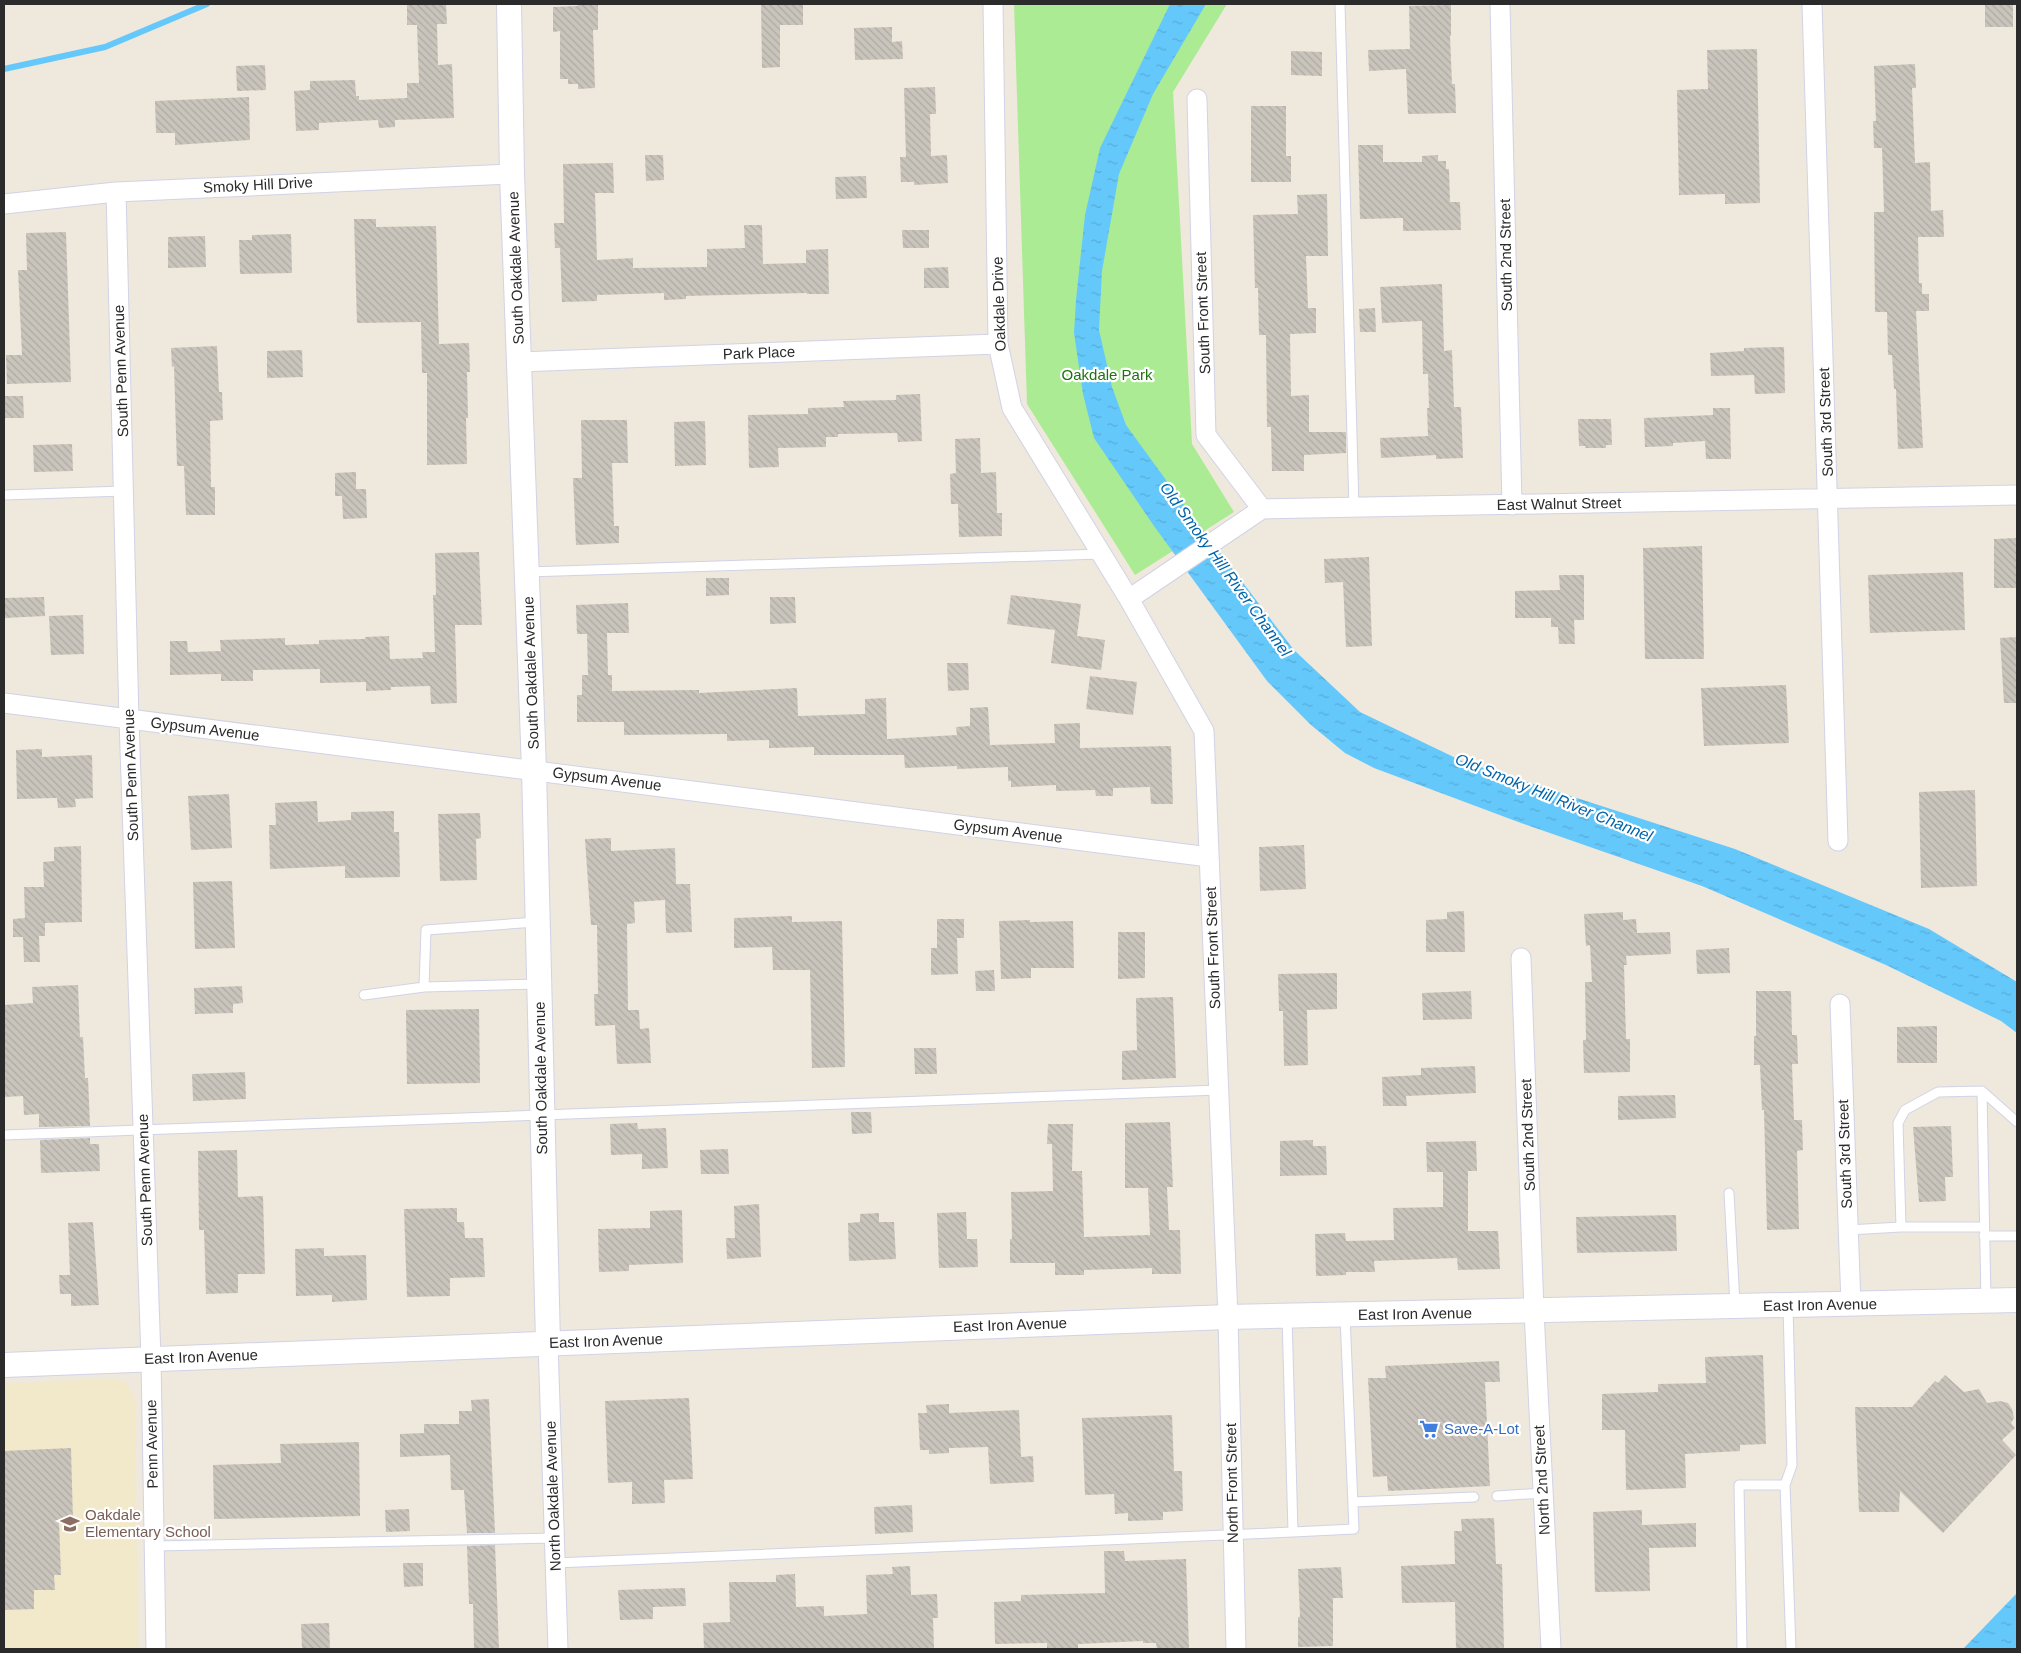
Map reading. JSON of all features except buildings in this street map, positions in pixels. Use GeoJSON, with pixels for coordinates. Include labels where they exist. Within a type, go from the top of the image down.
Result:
{"type":"FeatureCollection","features":[{"type":"Feature","properties":{"kind":"street","name":"South Oakdale Avenue"},"geometry":{"type":"LineString","coordinates":[[509,4],[512,174],[534,770],[548,1343]]}},
{"type":"Feature","properties":{"kind":"street","name":"Oakdale Drive"},"geometry":{"type":"LineString","coordinates":[[993,4],[998,344],[1012,408],[1129,599]]}},
{"type":"Feature","properties":{"kind":"street","name":"South 2nd Street"},"geometry":{"type":"LineString","coordinates":[[1500,4],[1512,506]]}},
{"type":"Feature","properties":{"kind":"street","name":"South 3rd Street"},"geometry":{"type":"LineString","coordinates":[[1812,4],[1838,841]]}},
{"type":"Feature","properties":{"kind":"street","name":"South Front Street"},"geometry":{"type":"LineString","coordinates":[[1197,99],[1206,435],[1262,509]]}},
{"type":"Feature","properties":{"kind":"street","name":"Smoky Hill Drive"},"geometry":{"type":"LineString","coordinates":[[4,204],[116,192],[512,174]]}},
{"type":"Feature","properties":{"kind":"street","name":"South Penn Avenue"},"geometry":{"type":"LineString","coordinates":[[116,192],[129,720],[151,1359]]}},
{"type":"Feature","properties":{"kind":"street","name":"Park Place"},"geometry":{"type":"LineString","coordinates":[[519,362],[998,344]]}},
{"type":"Feature","properties":{"kind":"street","name":"East Walnut Street"},"geometry":{"type":"LineString","coordinates":[[1262,509],[1512,506],[2017,495]]}},
{"type":"Feature","properties":{"kind":"street"},"geometry":{"type":"LineString","coordinates":[[1129,599],[1262,509]]}},
{"type":"Feature","properties":{"kind":"street","name":"South Front Street"},"geometry":{"type":"LineString","coordinates":[[1129,599],[1204,731],[1228,1317]]}},
{"type":"Feature","properties":{"kind":"street","name":"Gypsum Avenue"},"geometry":{"type":"LineString","coordinates":[[4,703],[1209,857]]}},
{"type":"Feature","properties":{"kind":"street","name":"South 2nd Street"},"geometry":{"type":"LineString","coordinates":[[1521,958],[1534,1312]]}},
{"type":"Feature","properties":{"kind":"street","name":"South 3rd Street"},"geometry":{"type":"LineString","coordinates":[[1840,1004],[1851,1304]]}},
{"type":"Feature","properties":{"kind":"street","name":"East Iron Avenue"},"geometry":{"type":"LineString","coordinates":[[4,1365],[1228,1317],[1534,1312],[2017,1300]]}},
{"type":"Feature","properties":{"kind":"street","name":"North 2nd Street"},"geometry":{"type":"LineString","coordinates":[[1534,1312],[1551,1649]]}},
{"type":"Feature","properties":{"kind":"street","name":"North Front Street"},"geometry":{"type":"LineString","coordinates":[[1228,1317],[1236,1649]]}},
{"type":"Feature","properties":{"kind":"street","name":"North Oakdale Avenue"},"geometry":{"type":"LineString","coordinates":[[548,1343],[558,1649]]}},
{"type":"Feature","properties":{"kind":"street","name":"Penn Avenue"},"geometry":{"type":"LineString","coordinates":[[151,1359],[156,1649]]}},
{"type":"Feature","properties":{"kind":"lane"},"geometry":{"type":"LineString","coordinates":[[1340,4],[1354,508]]}},
{"type":"Feature","properties":{"kind":"lane"},"geometry":{"type":"LineString","coordinates":[[4,495],[124,491]]}},
{"type":"Feature","properties":{"kind":"lane"},"geometry":{"type":"LineString","coordinates":[[527,572],[1102,554]]}},
{"type":"Feature","properties":{"kind":"lane"},"geometry":{"type":"LineString","coordinates":[[424,987],[426,930],[538,922]]}},
{"type":"Feature","properties":{"kind":"lane"},"geometry":{"type":"LineString","coordinates":[[364,995],[424,987],[539,984]]}},
{"type":"Feature","properties":{"kind":"lane"},"geometry":{"type":"LineString","coordinates":[[4,1135],[1219,1090]]}},
{"type":"Feature","properties":{"kind":"lane"},"geometry":{"type":"LineString","coordinates":[[1902,1227],[1898,1123],[1905,1110],[1938,1092],[1982,1091],[2017,1122]]}},
{"type":"Feature","properties":{"kind":"lane"},"geometry":{"type":"LineString","coordinates":[[1982,1091],[1986,1301]]}},
{"type":"Feature","properties":{"kind":"lane"},"geometry":{"type":"LineString","coordinates":[[1729,1193],[1735,1307]]}},
{"type":"Feature","properties":{"kind":"lane"},"geometry":{"type":"LineString","coordinates":[[1848,1230],[1902,1227],[2017,1236]]}},
{"type":"Feature","properties":{"kind":"lane"},"geometry":{"type":"LineString","coordinates":[[1788,1306],[1792,1465],[1785,1485],[1792,1649]]}},
{"type":"Feature","properties":{"kind":"lane"},"geometry":{"type":"LineString","coordinates":[[555,1563],[1233,1535],[1354,1528],[1345,1315]]}},
{"type":"Feature","properties":{"kind":"lane"},"geometry":{"type":"LineString","coordinates":[[1287,1316],[1293,1532]]}},
{"type":"Feature","properties":{"kind":"lane"},"geometry":{"type":"LineString","coordinates":[[1742,1649],[1738,1485],[1785,1485]]}},
{"type":"Feature","properties":{"kind":"lane"},"geometry":{"type":"LineString","coordinates":[[1497,1496],[1543,1493]]}},
{"type":"Feature","properties":{"kind":"lane"},"geometry":{"type":"LineString","coordinates":[[1353,1502],[1474,1497]]}},
{"type":"Feature","properties":{"kind":"lane"},"geometry":{"type":"LineString","coordinates":[[154,1546],[554,1538]]}},
{"type":"Feature","properties":{"kind":"shaded area","name":"Oakdale Elementary School"},"geometry":{"type":"Polygon","coordinates":[[[111,1379],[127,1383],[135,1399],[138,1649],[4,1649],[4,1384],[111,1379]]]}},
{"type":"Feature","properties":{"kind":"green space","name":"Oakdale Park"},"geometry":{"type":"Polygon","coordinates":[[[1014,4],[1227,4],[1173,92],[1192,444],[1234,512],[1135,575],[1027,404],[1014,4]]]}},
{"type":"Feature","properties":{"kind":"water"},"geometry":{"type":"Polygon","coordinates":[[[1170,4],[1206,4],[1153,94],[1119,174],[1102,271],[1099,330],[1112,387],[1126,425],[1294,650],[1360,712],[1462,761],[1735,849],[1929,929],[2017,982],[2017,1033],[2001,1021],[1886,965],[1702,886],[1521,823],[1374,768],[1345,753],[1311,725],[1267,681],[1154,526],[1094,438],[1083,394],[1074,333],[1085,215],[1100,148],[1170,4]]]}},
{"type":"Feature","properties":{"kind":"water"},"geometry":{"type":"Polygon","coordinates":[[[2017,1593],[2017,1649],[1963,1649],[2017,1593]]]}},
{"type":"Feature","properties":{"kind":"waterway","name":"Old Smoky Hill River Channel"},"geometry":{"type":"LineString","coordinates":[[4,69],[105,47],[207,4]]}},
{"type":"Feature","properties":{"kind":"place","name":"Save-A-Lot"},"geometry":{"type":"Point","coordinates":[1429,1429]}},
{"type":"Feature","properties":{"kind":"place","name":"Oakdale Elementary School"},"geometry":{"type":"Point","coordinates":[70,1524]}}]}
